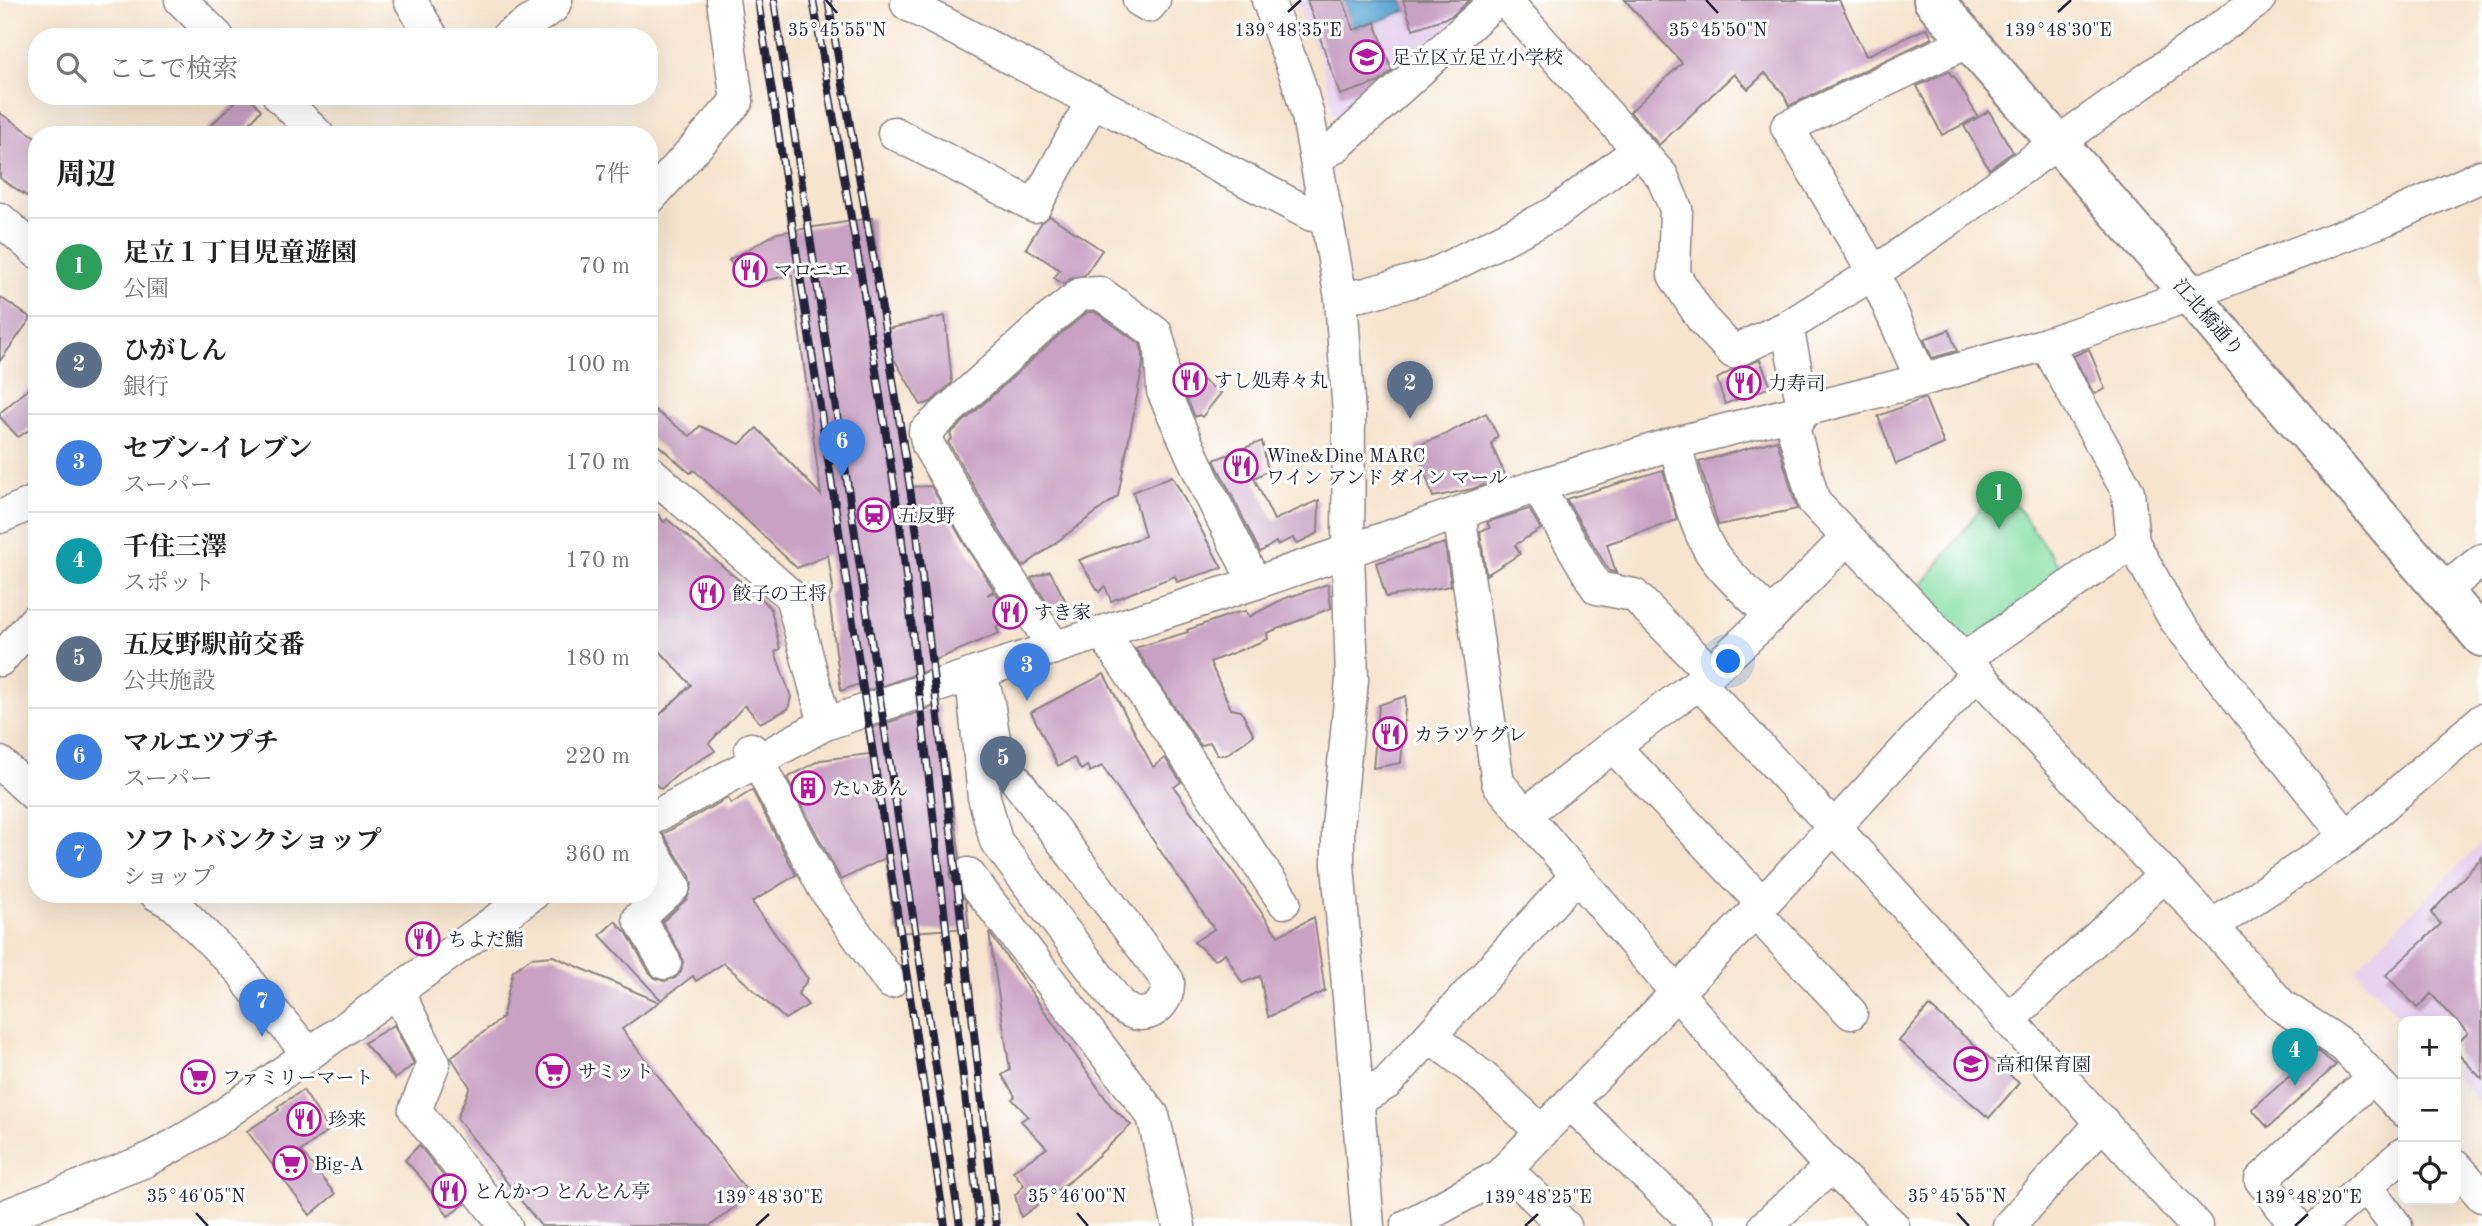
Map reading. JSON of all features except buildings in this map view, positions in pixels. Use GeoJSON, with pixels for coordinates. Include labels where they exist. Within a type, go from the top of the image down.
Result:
{"type":"FeatureCollection","features":[{"type":"Feature","properties":{"kind":"main road","name":"江北橋通り"},"geometry":{"type":"LineString","coordinates":[[1942,3],[1969,41],[2482,637]]}},
{"type":"Feature","properties":{"kind":"street"},"geometry":{"type":"LineString","coordinates":[[181,0],[209,28]]}},
{"type":"Feature","properties":{"kind":"street"},"geometry":{"type":"LineString","coordinates":[[410,0],[427,28]]}},
{"type":"Feature","properties":{"kind":"street"},"geometry":{"type":"LineString","coordinates":[[521,28],[553,7],[556,0]]}},
{"type":"Feature","properties":{"kind":"street"},"geometry":{"type":"LineString","coordinates":[[658,189],[737,101],[723,0]]}},
{"type":"Feature","properties":{"kind":"street"},"geometry":{"type":"LineString","coordinates":[[1139,0],[1149,6],[1154,0]]}},
{"type":"Feature","properties":{"kind":"street"},"geometry":{"type":"LineString","coordinates":[[1268,0],[1298,81],[1317,157],[1341,298],[1349,414],[1348,550],[1352,680],[1338,827],[1338,865],[1368,1226]]}},
{"type":"Feature","properties":{"kind":"street"},"geometry":{"type":"LineString","coordinates":[[1317,157],[1335,147],[1497,0]]}},
{"type":"Feature","properties":{"kind":"street"},"geometry":{"type":"LineString","coordinates":[[1505,0],[1662,176],[1676,209],[1674,275],[1703,320],[1733,352],[1787,327],[1874,273],[2259,0]]}},
{"type":"Feature","properties":{"kind":"street"},"geometry":{"type":"LineString","coordinates":[[907,4],[1312,215],[1326,212]]}},
{"type":"Feature","properties":{"kind":"street"},"geometry":{"type":"LineString","coordinates":[[1922,380],[1874,273],[1787,127],[1969,41]]}},
{"type":"Feature","properties":{"kind":"street"},"geometry":{"type":"LineString","coordinates":[[894,134],[1035,206],[1093,100]]}},
{"type":"Feature","properties":{"kind":"street"},"geometry":{"type":"LineString","coordinates":[[288,105],[309,126]]}},
{"type":"Feature","properties":{"kind":"street"},"geometry":{"type":"LineString","coordinates":[[1341,298],[1366,295],[1431,276],[1555,213],[1638,149]]}},
{"type":"Feature","properties":{"kind":"street"},"geometry":{"type":"LineString","coordinates":[[658,814],[755,755],[825,724],[1255,583],[1537,486],[1675,443],[1922,380],[2046,344],[2190,295],[2386,219],[2482,176]]}},
{"type":"Feature","properties":{"kind":"street"},"geometry":{"type":"LineString","coordinates":[[0,219],[28,244]]}},
{"type":"Feature","properties":{"kind":"street"},"geometry":{"type":"LineString","coordinates":[[1055,648],[982,540],[928,445],[925,432],[1046,322],[1081,294],[1100,293],[1156,333],[1161,351],[1163,391],[1206,486],[1255,583]]}},
{"type":"Feature","properties":{"kind":"street"},"geometry":{"type":"LineString","coordinates":[[1787,327],[1804,411],[1793,428],[1814,502],[1971,666],[2212,926],[2282,1006],[2344,1046],[2398,1104]]}},
{"type":"Feature","properties":{"kind":"street"},"geometry":{"type":"LineString","coordinates":[[2046,344],[2128,492],[2133,542],[2174,618],[2347,837]]}},
{"type":"Feature","properties":{"kind":"street"},"geometry":{"type":"LineString","coordinates":[[1675,443],[1699,524],[1710,550],[1771,616]]}},
{"type":"Feature","properties":{"kind":"street"},"geometry":{"type":"LineString","coordinates":[[658,479],[791,596],[825,724]]}},
{"type":"Feature","properties":{"kind":"street"},"geometry":{"type":"LineString","coordinates":[[1537,486],[1597,587],[1634,595],[1834,827],[2196,1226]]}},
{"type":"Feature","properties":{"kind":"street"},"geometry":{"type":"LineString","coordinates":[[0,517],[28,505]]}},
{"type":"Feature","properties":{"kind":"street"},"geometry":{"type":"LineString","coordinates":[[1460,513],[1498,783],[1758,1088],[1831,1167],[1893,1226]]}},
{"type":"Feature","properties":{"kind":"street"},"geometry":{"type":"LineString","coordinates":[[1524,815],[1704,678],[1771,616],[1847,538]]}},
{"type":"Feature","properties":{"kind":"street"},"geometry":{"type":"LineString","coordinates":[[1407,1226],[1440,1219],[1499,1176],[1834,827],[1971,666],[2133,542]]}},
{"type":"Feature","properties":{"kind":"street"},"geometry":{"type":"LineString","coordinates":[[2443,591],[2482,560]]}},
{"type":"Feature","properties":{"kind":"street"},"geometry":{"type":"LineString","coordinates":[[0,660],[28,628]]}},
{"type":"Feature","properties":{"kind":"street"},"geometry":{"type":"LineString","coordinates":[[1103,633],[1284,902]]}},
{"type":"Feature","properties":{"kind":"street"},"geometry":{"type":"LineString","coordinates":[[976,673],[984,682],[992,735],[1001,760],[1168,981],[1169,990],[1164,1002],[1152,1011],[1141,1014],[1130,1012],[1119,1004],[996,841],[984,797],[973,687],[976,673]]}},
{"type":"Feature","properties":{"kind":"street"},"geometry":{"type":"LineString","coordinates":[[2212,926],[2347,837],[2482,720]]}},
{"type":"Feature","properties":{"kind":"street"},"geometry":{"type":"LineString","coordinates":[[1613,746],[1851,1013]]}},
{"type":"Feature","properties":{"kind":"street"},"geometry":{"type":"LineString","coordinates":[[755,755],[824,888],[890,982]]}},
{"type":"Feature","properties":{"kind":"street"},"geometry":{"type":"LineString","coordinates":[[0,763],[28,789]]}},
{"type":"Feature","properties":{"kind":"street"},"geometry":{"type":"LineString","coordinates":[[658,860],[674,886],[658,901]]}},
{"type":"Feature","properties":{"kind":"street"},"geometry":{"type":"LineString","coordinates":[[968,874],[1153,1116],[1179,1226]]}},
{"type":"Feature","properties":{"kind":"street"},"geometry":{"type":"LineString","coordinates":[[1358,1100],[1387,1083],[1576,876]]}},
{"type":"Feature","properties":{"kind":"street"},"geometry":{"type":"LineString","coordinates":[[2009,1019],[2165,876]]}},
{"type":"Feature","properties":{"kind":"street"},"geometry":{"type":"LineString","coordinates":[[172,903],[243,973],[309,1054]]}},
{"type":"Feature","properties":{"kind":"street"},"geometry":{"type":"LineString","coordinates":[[0,1218],[145,1161],[176,1145],[520,903]]}},
{"type":"Feature","properties":{"kind":"street"},"geometry":{"type":"LineString","coordinates":[[655,903],[639,918],[666,963]]}},
{"type":"Feature","properties":{"kind":"street"},"geometry":{"type":"LineString","coordinates":[[397,990],[433,1063],[415,1110],[506,1226]]}},
{"type":"Feature","properties":{"kind":"street"},"geometry":{"type":"LineString","coordinates":[[1430,1036],[1483,1078],[1542,1132]]}},
{"type":"Feature","properties":{"kind":"street"},"geometry":{"type":"LineString","coordinates":[[2297,1226],[2261,1180],[2373,1077]]}},
{"type":"Feature","properties":{"kind":"street"},"geometry":{"type":"LineString","coordinates":[[1570,1103],[1699,1226]]}},
{"type":"Feature","properties":{"kind":"street"},"geometry":{"type":"LineString","coordinates":[[2009,1226],[2103,1122]]}},
{"type":"Feature","properties":{"kind":"street"},"geometry":{"type":"LineString","coordinates":[[2319,1226],[2398,1159]]}},
{"type":"Feature","properties":{"kind":"street"},"geometry":{"type":"LineString","coordinates":[[1765,1226],[1831,1167]]}},
{"type":"Feature","properties":{"kind":"street"},"geometry":{"type":"LineString","coordinates":[[1506,1169],[1565,1226]]}},
{"type":"Feature","properties":{"kind":"street"},"geometry":{"type":"LineString","coordinates":[[2461,1172],[2482,1196]]}},
{"type":"Feature","properties":{"kind":"street"},"geometry":{"type":"LineString","coordinates":[[2367,1187],[2396,1226]]}},
{"type":"Feature","properties":{"kind":"shaded area","name":"足立区立足立小学校"},"geometry":{"type":"Polygon","coordinates":[[[1296,0],[1478,0],[1346,119],[1334,114],[1322,63],[1296,0]]]}},
{"type":"Feature","properties":{"kind":"shaded area"},"geometry":{"type":"Polygon","coordinates":[[[2482,842],[2482,1105],[2461,1082],[2461,1016],[2398,1016],[2355,970],[2482,842]]]}},
{"type":"Feature","properties":{"kind":"green space"},"geometry":{"type":"Polygon","coordinates":[[[2000,483],[2066,576],[1963,645],[1916,593],[2000,483]]]}},
{"type":"Feature","properties":{"kind":"water"},"geometry":{"type":"Polygon","coordinates":[[[1343,0],[1403,0],[1406,11],[1354,30],[1343,0]]]}},
{"type":"Feature","properties":{"kind":"railway"},"geometry":{"type":"LineString","coordinates":[[758,0],[945,1226]]}},
{"type":"Feature","properties":{"kind":"railway"},"geometry":{"type":"LineString","coordinates":[[774,0],[960,1226]]}},
{"type":"Feature","properties":{"kind":"railway"},"geometry":{"type":"LineString","coordinates":[[813,0],[861,274],[900,524],[980,1226]]}},
{"type":"Feature","properties":{"kind":"railway"},"geometry":{"type":"LineString","coordinates":[[828,0],[878,284],[917,533],[996,1226]]}},
{"type":"Feature","properties":{"kind":"place","name":"足立区立足立小学校"},"geometry":{"type":"Point","coordinates":[1367,57]}},
{"type":"Feature","properties":{"kind":"place","name":"マロニエ"},"geometry":{"type":"Point","coordinates":[750,270]}},
{"type":"Feature","properties":{"kind":"place","name":"すし処寿々丸"},"geometry":{"type":"Point","coordinates":[1190,380]}},
{"type":"Feature","properties":{"kind":"place","name":"力寿司"},"geometry":{"type":"Point","coordinates":[1744,383]}},
{"type":"Feature","properties":{"kind":"place","name":"ひがしん"},"geometry":{"type":"Point","coordinates":[1410,419]}},
{"type":"Feature","properties":{"kind":"place","name":"Wine&Dine MARC ワイン アンド ダイン マール"},"geometry":{"type":"Point","coordinates":[1241,466]}},
{"type":"Feature","properties":{"kind":"place","name":"マルエツプチ"},"geometry":{"type":"Point","coordinates":[842,477]}},
{"type":"Feature","properties":{"kind":"place","name":"五反野"},"geometry":{"type":"Point","coordinates":[874,515]}},
{"type":"Feature","properties":{"kind":"place","name":"足立１丁目児童遊園"},"geometry":{"type":"Point","coordinates":[1999,529]}},
{"type":"Feature","properties":{"kind":"place","name":"餃子の王将"},"geometry":{"type":"Point","coordinates":[707,593]}},
{"type":"Feature","properties":{"kind":"place","name":"すき家"},"geometry":{"type":"Point","coordinates":[1010,612]}},
{"type":"Feature","properties":{"kind":"place","name":"セブン-イレブン"},"geometry":{"type":"Point","coordinates":[1027,701]}},
{"type":"Feature","properties":{"kind":"place","name":"カラツケグレ"},"geometry":{"type":"Point","coordinates":[1390,734]}},
{"type":"Feature","properties":{"kind":"place","name":"たいあん"},"geometry":{"type":"Point","coordinates":[808,788]}},
{"type":"Feature","properties":{"kind":"place","name":"五反野駅前交番"},"geometry":{"type":"Point","coordinates":[1003,794]}},
{"type":"Feature","properties":{"kind":"place","name":"ちよだ鮨"},"geometry":{"type":"Point","coordinates":[423,939]}},
{"type":"Feature","properties":{"kind":"place","name":"ソフトバンクショップ"},"geometry":{"type":"Point","coordinates":[262,1037]}},
{"type":"Feature","properties":{"kind":"place","name":"高和保育園"},"geometry":{"type":"Point","coordinates":[1971,1064]}},
{"type":"Feature","properties":{"kind":"place","name":"サミット"},"geometry":{"type":"Point","coordinates":[553,1071]}},
{"type":"Feature","properties":{"kind":"place","name":"ファミリーマート"},"geometry":{"type":"Point","coordinates":[198,1077]}},
{"type":"Feature","properties":{"kind":"place","name":"千住三澤"},"geometry":{"type":"Point","coordinates":[2295,1086]}},
{"type":"Feature","properties":{"kind":"place","name":"珍来"},"geometry":{"type":"Point","coordinates":[304,1119]}},
{"type":"Feature","properties":{"kind":"place","name":"Big-A"},"geometry":{"type":"Point","coordinates":[290,1163]}},
{"type":"Feature","properties":{"kind":"place","name":"とんかつ とんとん亭"},"geometry":{"type":"Point","coordinates":[449,1191]}}]}
